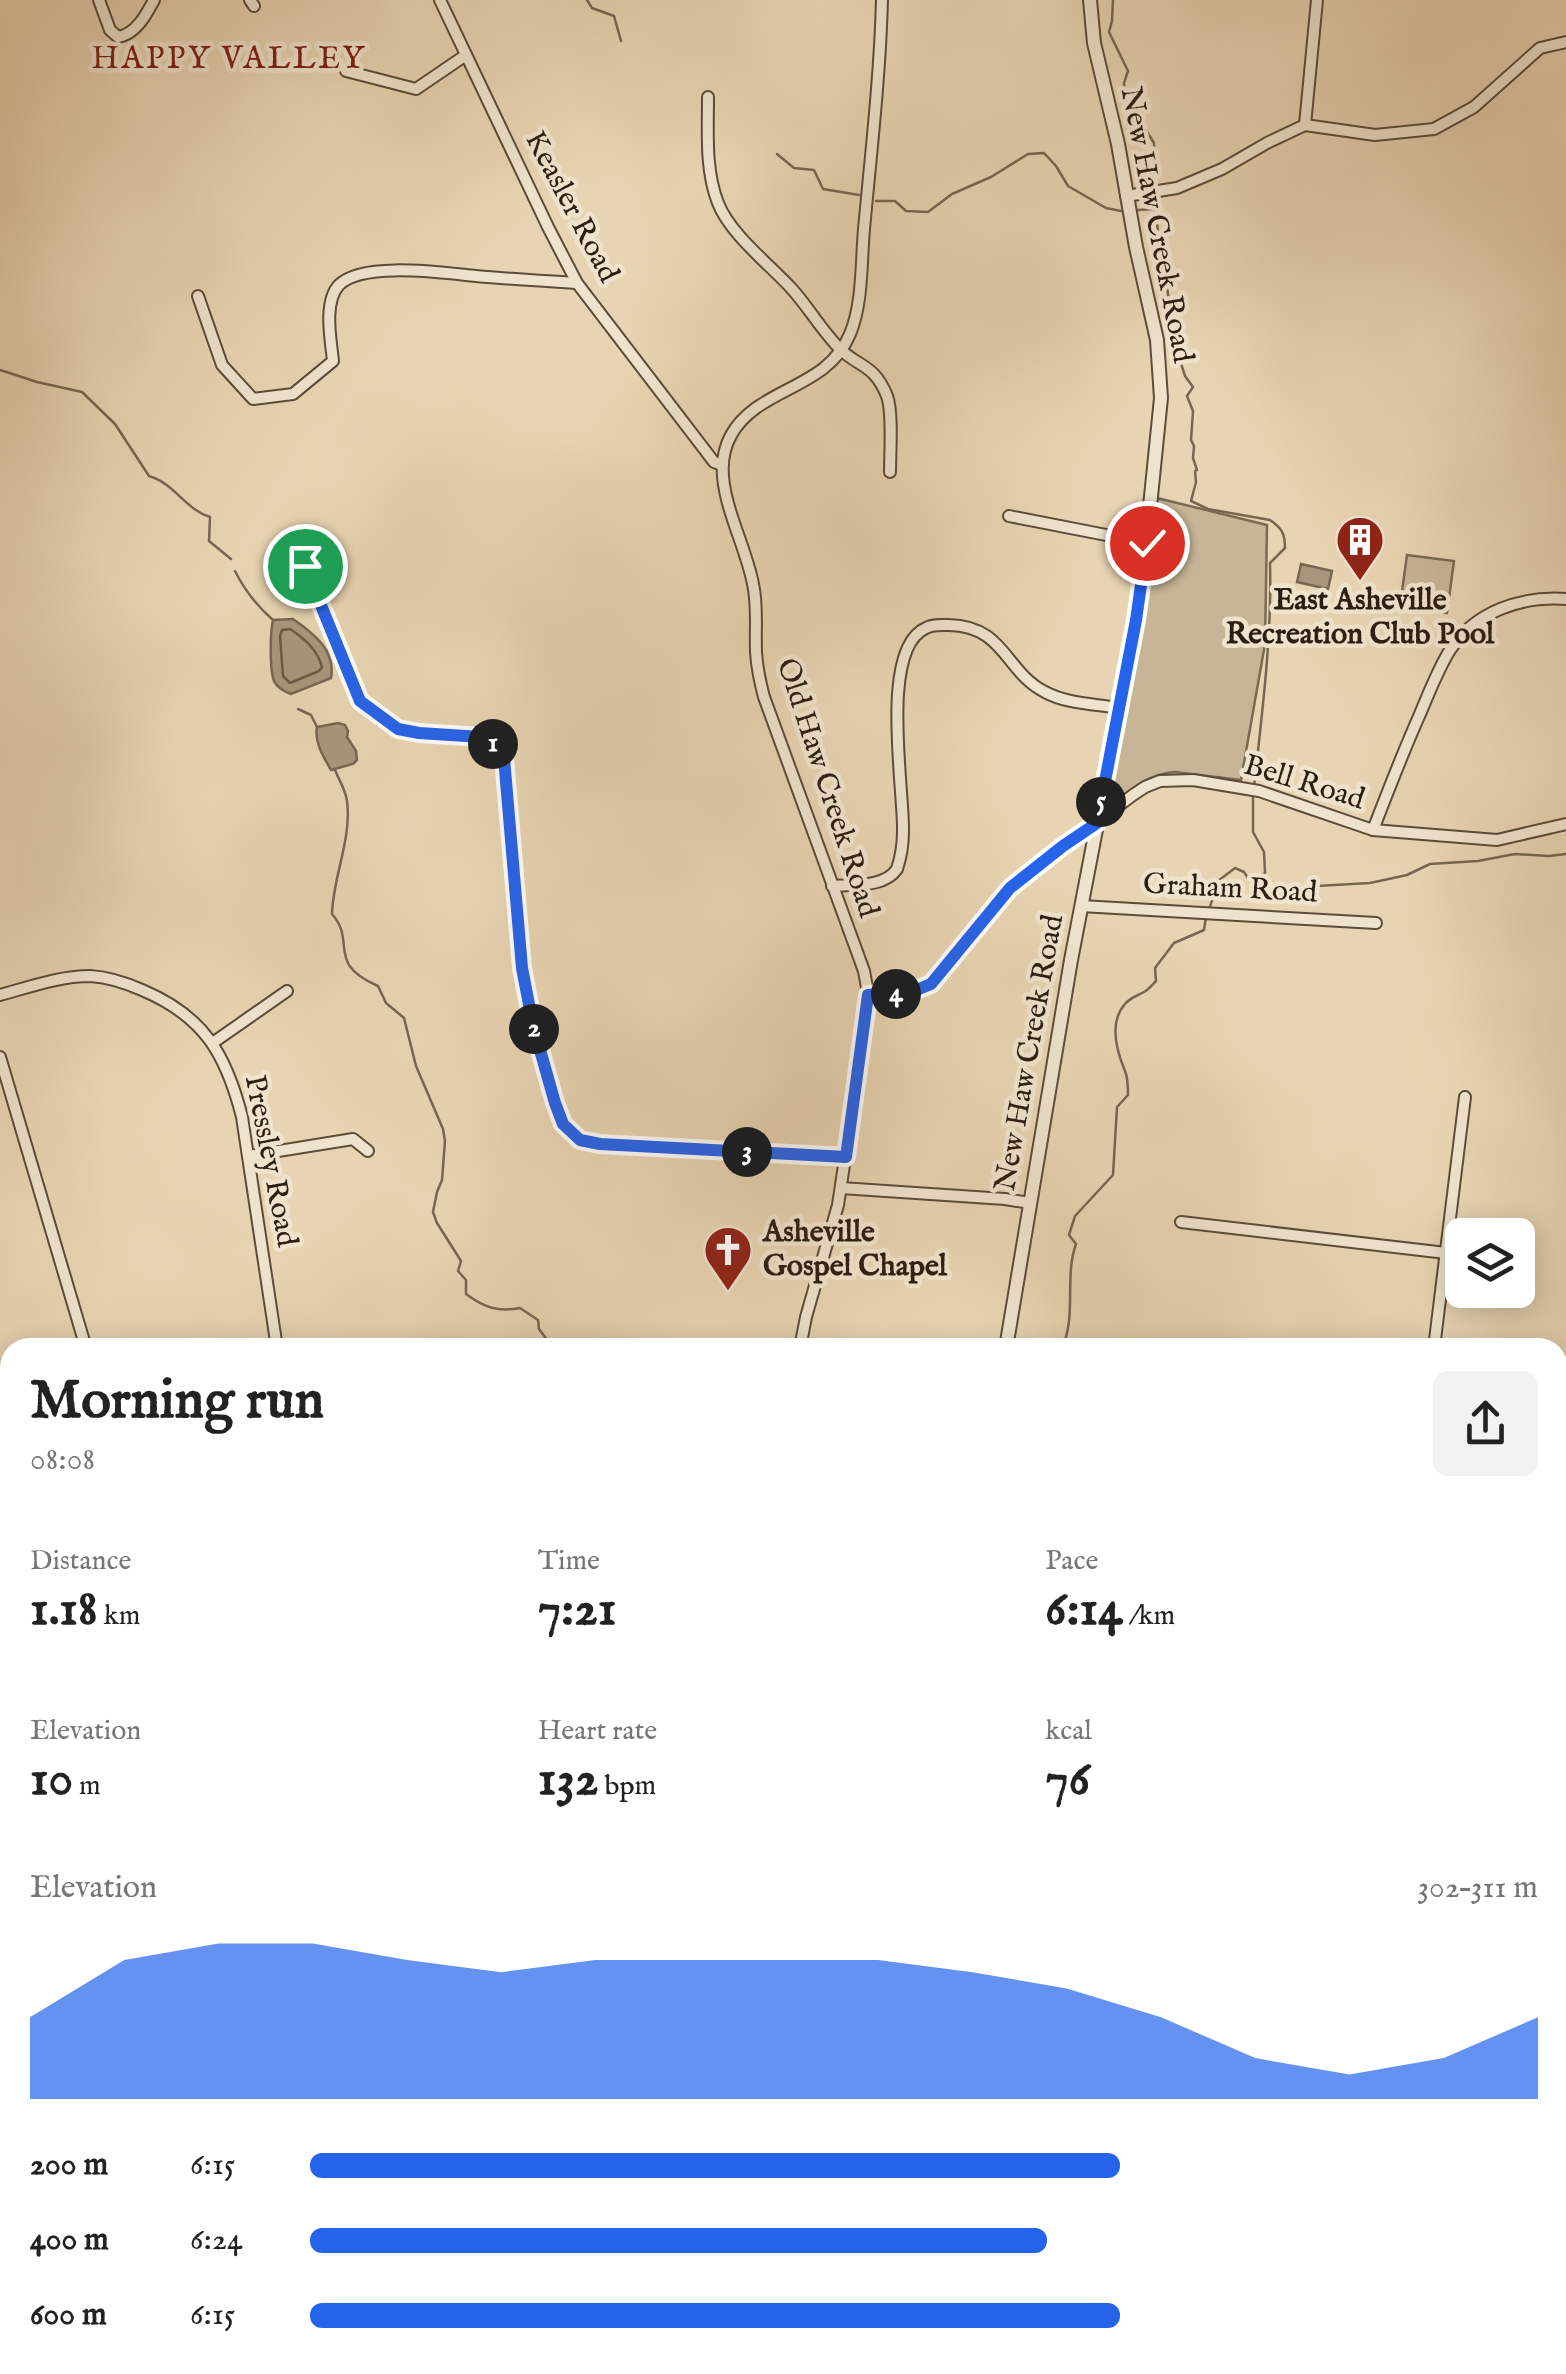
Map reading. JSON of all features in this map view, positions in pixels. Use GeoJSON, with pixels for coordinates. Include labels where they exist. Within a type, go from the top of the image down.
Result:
{"type":"FeatureCollection","features":[{"type":"Feature","properties":{"kind":"street"},"geometry":{"type":"LineString","coordinates":[[99,0],[110,30],[122,37],[136,28],[154,0]]}},
{"type":"Feature","properties":{"kind":"street","name":"Keasler Road"},"geometry":{"type":"LineString","coordinates":[[440,0],[577,283],[714,462],[722,465]]}},
{"type":"Feature","properties":{"kind":"street"},"geometry":{"type":"LineString","coordinates":[[722,465],[727,445],[745,418],[835,359],[854,323],[882,0]]}},
{"type":"Feature","properties":{"kind":"street","name":"New Haw Creek Road"},"geometry":{"type":"LineString","coordinates":[[1008,1338],[1081,906],[1141,595],[1159,425],[1161,379],[1157,340],[1094,42],[1090,0]]}},
{"type":"Feature","properties":{"kind":"street"},"geometry":{"type":"LineString","coordinates":[[1305,125],[1317,0]]}},
{"type":"Feature","properties":{"kind":"street"},"geometry":{"type":"LineString","coordinates":[[1126,196],[1177,188],[1305,125],[1375,135],[1434,129],[1474,107],[1540,48],[1566,42]]}},
{"type":"Feature","properties":{"kind":"street"},"geometry":{"type":"LineString","coordinates":[[346,72],[416,90],[466,55]]}},
{"type":"Feature","properties":{"kind":"street"},"geometry":{"type":"LineString","coordinates":[[708,97],[708,154],[719,206],[841,350],[871,369],[889,401],[890,472]]}},
{"type":"Feature","properties":{"kind":"street"},"geometry":{"type":"LineString","coordinates":[[198,296],[222,365],[253,399],[293,394],[333,361],[329,315],[335,292],[340,283],[362,273],[417,270],[577,283]]}},
{"type":"Feature","properties":{"kind":"street","name":"Old Haw Creek Road"},"geometry":{"type":"LineString","coordinates":[[722,465],[728,504],[754,585],[756,653],[764,697],[864,972],[868,995],[841,1188],[802,1338]]}},
{"type":"Feature","properties":{"kind":"street"},"geometry":{"type":"LineString","coordinates":[[1010,516],[1147,543]]}},
{"type":"Feature","properties":{"kind":"street"},"geometry":{"type":"LineString","coordinates":[[302,558],[360,701],[398,729],[481,737],[494,744],[504,758],[525,985],[555,1103],[570,1133],[580,1140],[600,1144],[846,1157]]}},
{"type":"Feature","properties":{"kind":"street"},"geometry":{"type":"LineString","coordinates":[[1373,830],[1450,650],[1468,629],[1493,611],[1521,601],[1566,598]]}},
{"type":"Feature","properties":{"kind":"street"},"geometry":{"type":"LineString","coordinates":[[832,886],[884,880],[898,869],[904,828],[897,749],[901,671],[906,650],[922,630],[937,625],[969,627],[990,638],[1030,683],[1045,692],[1119,708]]}},
{"type":"Feature","properties":{"kind":"street","name":"Bell Road"},"geometry":{"type":"LineString","coordinates":[[868,995],[914,991],[931,984],[1010,888],[1145,787],[1160,781],[1188,779],[1254,790],[1373,830],[1497,840],[1566,824]]}},
{"type":"Feature","properties":{"kind":"street","name":"Graham Road"},"geometry":{"type":"LineString","coordinates":[[1081,906],[1376,923]]}},
{"type":"Feature","properties":{"kind":"street","name":"Pressley Road"},"geometry":{"type":"LineString","coordinates":[[0,995],[78,976],[110,978],[181,1009],[214,1042],[234,1088],[276,1338]]}},
{"type":"Feature","properties":{"kind":"street"},"geometry":{"type":"LineString","coordinates":[[214,1042],[287,992]]}},
{"type":"Feature","properties":{"kind":"street"},"geometry":{"type":"LineString","coordinates":[[0,1058],[83,1338]]}},
{"type":"Feature","properties":{"kind":"street"},"geometry":{"type":"LineString","coordinates":[[1450,1218],[1465,1097]]}},
{"type":"Feature","properties":{"kind":"street"},"geometry":{"type":"LineString","coordinates":[[248,1156],[353,1138],[368,1151]]}},
{"type":"Feature","properties":{"kind":"street"},"geometry":{"type":"LineString","coordinates":[[841,1188],[1030,1203]]}},
{"type":"Feature","properties":{"kind":"street"},"geometry":{"type":"LineString","coordinates":[[1180,1222],[1445,1253]]}},
{"type":"Feature","properties":{"kind":"street"},"geometry":{"type":"LineString","coordinates":[[1435,1338],[1445,1261]]}},
{"type":"Feature","properties":{"kind":"shaded area"},"geometry":{"type":"Polygon","coordinates":[[[1157,498],[1267,525],[1265,644],[1241,780],[1166,773],[1111,802],[1108,799],[1145,601],[1157,498]]]}},
{"type":"Feature","properties":{"kind":"shaded area"},"geometry":{"type":"Polygon","coordinates":[[[1407,555],[1454,561],[1447,613],[1400,606],[1407,555]]]}},
{"type":"Feature","properties":{"kind":"water"},"geometry":{"type":"Polygon","coordinates":[[[1301,564],[1332,571],[1328,589],[1297,582],[1301,564]]]}},
{"type":"Feature","properties":{"kind":"water"},"geometry":{"type":"Polygon","coordinates":[[[293,619],[321,643],[332,668],[331,678],[291,694],[274,681],[271,641],[273,620],[293,619]]]}},
{"type":"Feature","properties":{"kind":"water"},"geometry":{"type":"Polygon","coordinates":[[[345,725],[357,760],[331,770],[316,733],[317,727],[345,725]]]}},
{"type":"Feature","properties":{"kind":"waterway"},"geometry":{"type":"LineString","coordinates":[[587,0],[592,8],[614,16],[621,41]]}},
{"type":"Feature","properties":{"kind":"waterway"},"geometry":{"type":"LineString","coordinates":[[1113,0],[1109,32],[1128,71],[1124,95],[1154,143],[1153,184]]}},
{"type":"Feature","properties":{"kind":"waterway"},"geometry":{"type":"LineString","coordinates":[[876,201],[895,201],[906,211],[928,212],[952,194],[991,177],[1028,154],[1044,153],[1068,186],[1106,208],[1121,211]]}},
{"type":"Feature","properties":{"kind":"waterway"},"geometry":{"type":"LineString","coordinates":[[777,154],[794,168],[814,170],[823,189],[859,195]]}},
{"type":"Feature","properties":{"kind":"waterway"},"geometry":{"type":"LineString","coordinates":[[1153,199],[1177,351],[1193,387],[1187,396],[1193,411],[1191,440],[1197,470],[1191,501],[1208,509],[1270,520],[1284,539],[1285,548],[1270,563],[1268,647],[1254,787]]}},
{"type":"Feature","properties":{"kind":"waterway"},"geometry":{"type":"LineString","coordinates":[[1138,210],[1152,209]]}},
{"type":"Feature","properties":{"kind":"waterway"},"geometry":{"type":"LineString","coordinates":[[0,370],[82,392],[115,424],[149,476],[210,517],[209,541],[231,559]]}},
{"type":"Feature","properties":{"kind":"waterway"},"geometry":{"type":"LineString","coordinates":[[235,571],[252,598],[273,620]]}},
{"type":"Feature","properties":{"kind":"waterway"},"geometry":{"type":"LineString","coordinates":[[298,709],[311,715],[317,727]]}},
{"type":"Feature","properties":{"kind":"waterway"},"geometry":{"type":"LineString","coordinates":[[335,770],[345,793],[348,815],[332,914],[339,924],[352,969],[378,986],[386,1003],[404,1018],[416,1066],[443,1129],[442,1180],[433,1212],[437,1223],[461,1261],[458,1271],[466,1280],[466,1294],[492,1308],[520,1308],[538,1320],[546,1338]]}},
{"type":"Feature","properties":{"kind":"waterway"},"geometry":{"type":"LineString","coordinates":[[1251,880],[1265,873],[1264,852],[1253,832],[1253,795]]}},
{"type":"Feature","properties":{"kind":"waterway"},"geometry":{"type":"LineString","coordinates":[[1209,910],[1218,881],[1235,868],[1258,887],[1281,888],[1370,883],[1407,875],[1430,864],[1515,854],[1566,854]]}},
{"type":"Feature","properties":{"kind":"waterway"},"geometry":{"type":"LineString","coordinates":[[1065,1338],[1076,1244],[1069,1235],[1075,1216],[1113,1175],[1117,1107],[1128,1095],[1116,1038],[1117,1020],[1127,1002],[1156,981],[1155,968],[1174,943],[1204,930],[1206,917]]}},
{"type":"Feature","properties":{"kind":"place","name":"East Asheville Recreation Club Pool"},"geometry":{"type":"Point","coordinates":[1360,582]}},
{"type":"Feature","properties":{"kind":"place","name":"Asheville Gospel Chapel"},"geometry":{"type":"Point","coordinates":[728,1292]}},
{"type":"Feature","properties":{"kind":"district","name":"HAPPY VALLEY"},"geometry":{"type":"Point","coordinates":[229,59]}},
{"type":"Feature","properties":{"kind":"route"},"geometry":{"type":"LineString","coordinates":[[305,566],[360,701],[398,729],[481,737],[494,744],[504,758],[522,968],[555,1103],[570,1133],[580,1140],[600,1144],[846,1157],[868,995],[914,991],[931,984],[1010,888],[1097,823],[1141,595],[1147,543]]}}]}
